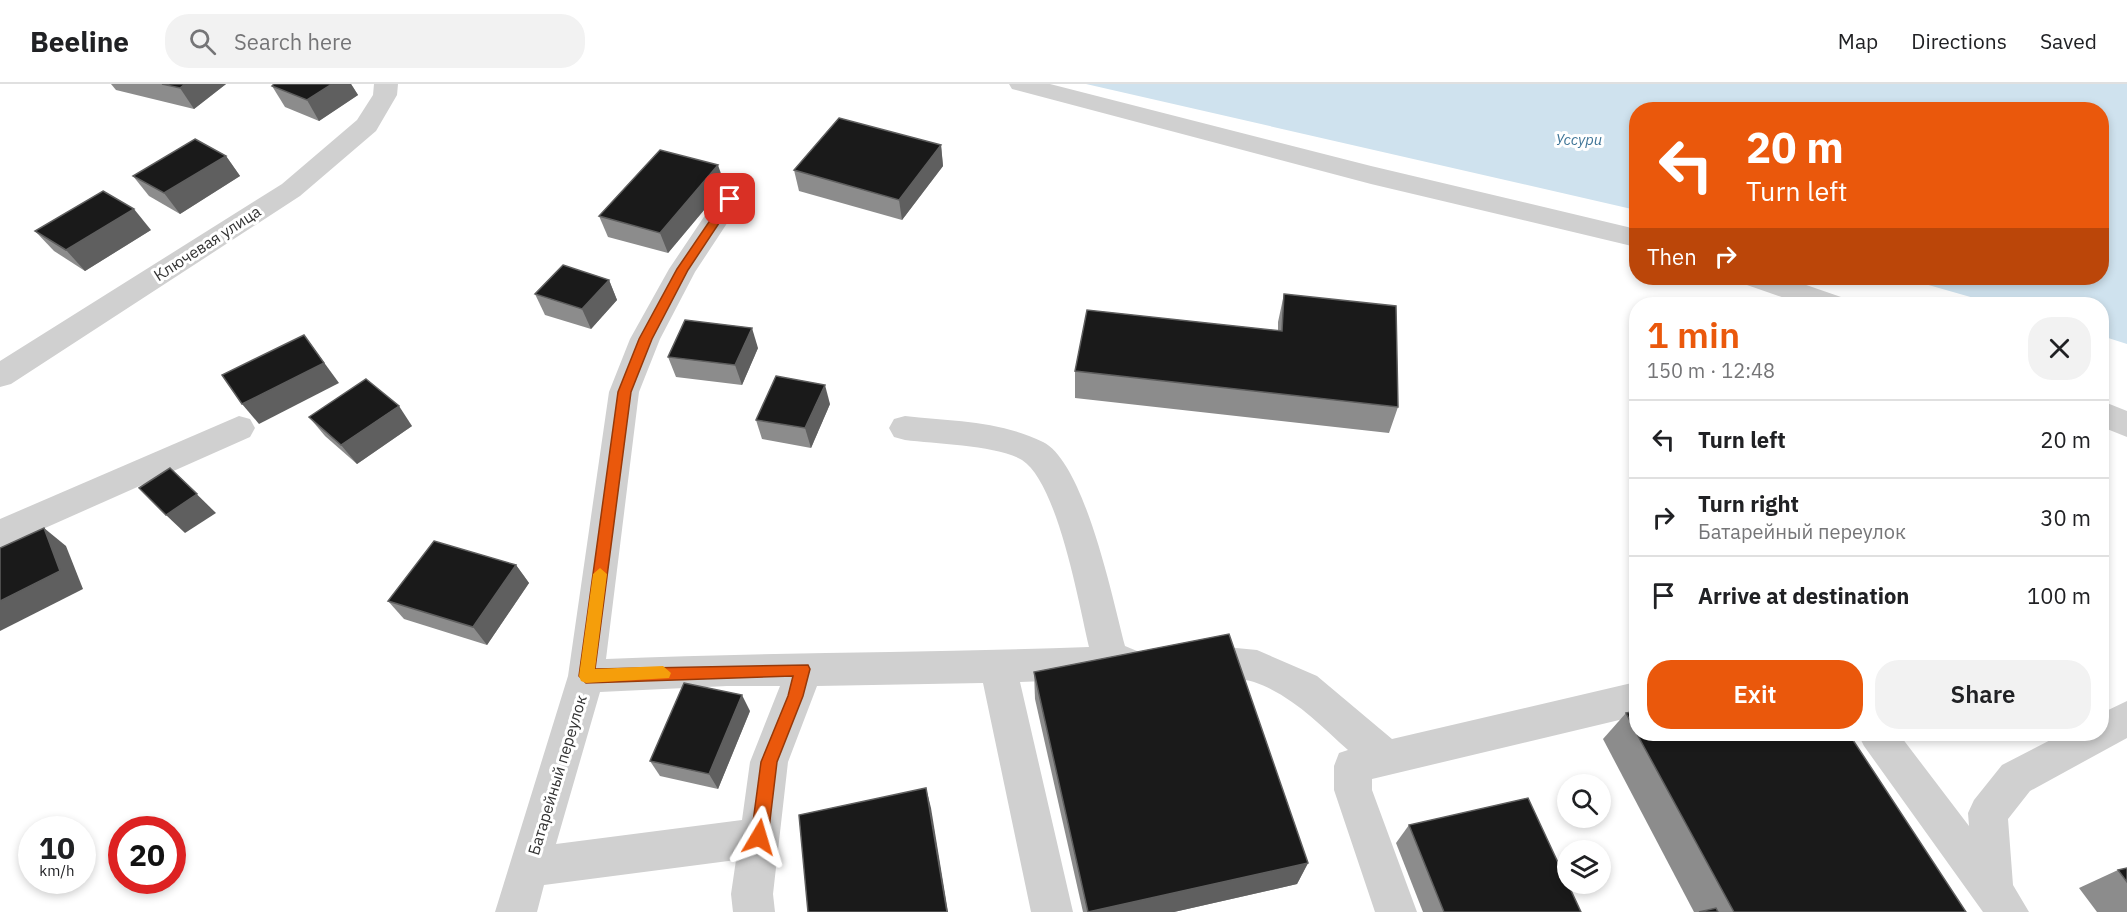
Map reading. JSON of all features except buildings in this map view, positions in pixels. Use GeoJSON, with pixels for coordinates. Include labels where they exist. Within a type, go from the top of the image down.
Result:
{"type":"FeatureCollection","features":[{"type":"Feature","properties":{"kind":"lane","name":"Ключевая улица"},"geometry":{"type":"LineString","coordinates":[[0,376],[291,189],[367,124],[385,95],[386,84]]}},
{"type":"Feature","properties":{"kind":"lane"},"geometry":{"type":"LineString","coordinates":[[1021,84],[1371,175],[1629,236]]}},
{"type":"Feature","properties":{"kind":"lane","name":"Батарейный переулок"},"geometry":{"type":"LineString","coordinates":[[516,912],[586,676],[624,392],[645,339],[683,269],[730,199]]}},
{"type":"Feature","properties":{"kind":"lane"},"geometry":{"type":"LineString","coordinates":[[1777,285],[1811,297]]}},
{"type":"Feature","properties":{"kind":"lane"},"geometry":{"type":"LineString","coordinates":[[2109,416],[2127,425]]}},
{"type":"Feature","properties":{"kind":"lane"},"geometry":{"type":"LineString","coordinates":[[0,534],[239,428]]}},
{"type":"Feature","properties":{"kind":"lane"},"geometry":{"type":"LineString","coordinates":[[905,428],[1004,440],[1034,452],[1050,469],[1074,519],[1111,662]]}},
{"type":"Feature","properties":{"kind":"lane"},"geometry":{"type":"LineString","coordinates":[[586,676],[1210,660],[1257,666],[1304,688],[1385,757]]}},
{"type":"Feature","properties":{"kind":"lane"},"geometry":{"type":"LineString","coordinates":[[998,667],[1052,912]]}},
{"type":"Feature","properties":{"kind":"lane"},"geometry":{"type":"LineString","coordinates":[[754,912],[752,894],[769,762],[796,696],[802,669]]}},
{"type":"Feature","properties":{"kind":"lane"},"geometry":{"type":"LineString","coordinates":[[1396,912],[1353,790],[1353,766],[1629,701]]}},
{"type":"Feature","properties":{"kind":"lane"},"geometry":{"type":"LineString","coordinates":[[2109,728],[2127,718]]}},
{"type":"Feature","properties":{"kind":"lane"},"geometry":{"type":"LineString","coordinates":[[1882,741],[2000,901]]}},
{"type":"Feature","properties":{"kind":"lane"},"geometry":{"type":"LineString","coordinates":[[2000,901],[1988,813],[2016,778],[2085,741]]}},
{"type":"Feature","properties":{"kind":"lane"},"geometry":{"type":"LineString","coordinates":[[530,867],[759,837]]}},
{"type":"Feature","properties":{"kind":"water","name":"Уссури"},"geometry":{"type":"Polygon","coordinates":[[[1086,84],[2127,84],[2127,344],[2109,338],[2109,297],[1970,297],[1928,285],[2109,285],[2109,102],[1629,102],[1629,208],[1086,84]]]}},
{"type":"Feature","properties":{"kind":"slow traffic"},"geometry":{"type":"LineString","coordinates":[[600,574],[586,676],[663,673]]}},
{"type":"Feature","properties":{"kind":"route"},"geometry":{"type":"LineString","coordinates":[[730,199],[683,269],[645,339],[624,392],[586,676],[802,669],[796,696],[769,762],[759,837]]}}]}
